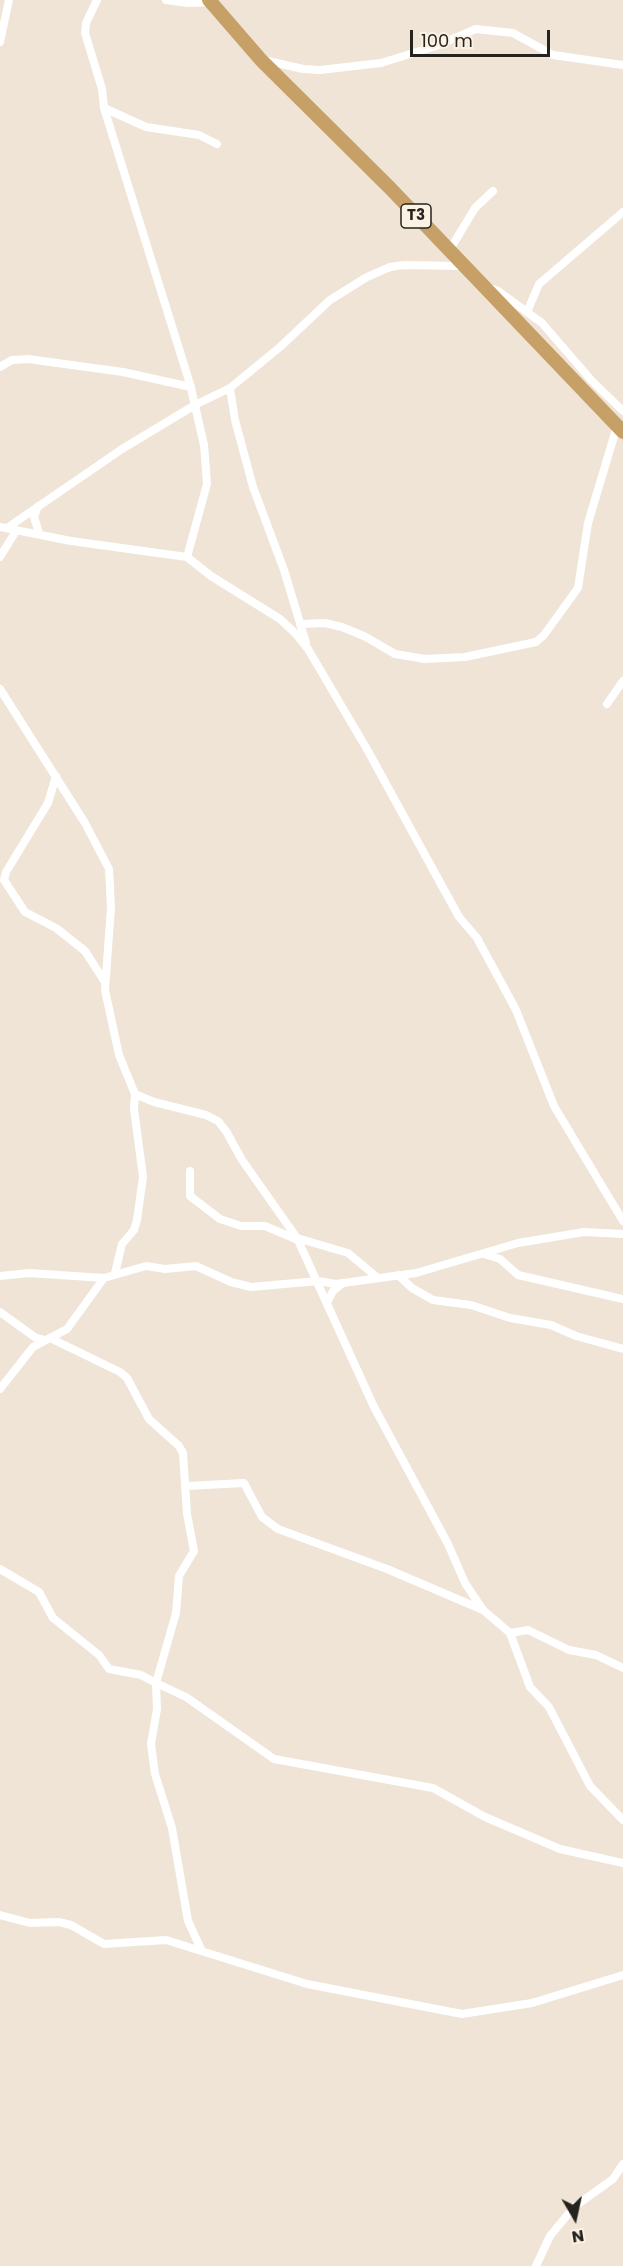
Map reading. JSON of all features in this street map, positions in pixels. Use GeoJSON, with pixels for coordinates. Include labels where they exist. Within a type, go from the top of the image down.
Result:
{"type":"FeatureCollection","features":[{"type":"Feature","properties":{"kind":"highway","name":"T3"},"geometry":{"type":"LineString","coordinates":[[210,1],[261,60],[620,429]]}},
{"type":"Feature","properties":{"kind":"street"},"geometry":{"type":"LineString","coordinates":[[0,42],[9,0]]}},
{"type":"Feature","properties":{"kind":"street"},"geometry":{"type":"LineString","coordinates":[[97,0],[86,23],[85,33],[104,108],[191,387],[204,445],[207,484],[187,557]]}},
{"type":"Feature","properties":{"kind":"street"},"geometry":{"type":"LineString","coordinates":[[166,0],[181,3],[210,1]]}},
{"type":"Feature","properties":{"kind":"street"},"geometry":{"type":"LineString","coordinates":[[261,60],[283,66],[320,70],[381,63],[436,46],[476,29],[513,33],[553,55],[623,64]]}},
{"type":"Feature","properties":{"kind":"street"},"geometry":{"type":"LineString","coordinates":[[104,108],[146,127],[199,135],[217,144]]}},
{"type":"Feature","properties":{"kind":"street"},"geometry":{"type":"LineString","coordinates":[[449,251],[475,208],[493,191]]}},
{"type":"Feature","properties":{"kind":"street"},"geometry":{"type":"LineString","coordinates":[[527,312],[539,284],[623,212]]}},
{"type":"Feature","properties":{"kind":"street"},"geometry":{"type":"LineString","coordinates":[[4,527],[94,467],[195,405],[230,388],[280,347],[330,300],[367,277],[390,267],[404,265],[461,266]]}},
{"type":"Feature","properties":{"kind":"street"},"geometry":{"type":"LineString","coordinates":[[479,284],[498,291],[542,323],[592,381],[623,411]]}},
{"type":"Feature","properties":{"kind":"street"},"geometry":{"type":"LineString","coordinates":[[0,367],[12,360],[28,359],[114,371],[191,387]]}},
{"type":"Feature","properties":{"kind":"street"},"geometry":{"type":"LineString","coordinates":[[230,388],[235,420],[253,487],[308,649]]}},
{"type":"Feature","properties":{"kind":"street"},"geometry":{"type":"LineString","coordinates":[[300,624],[325,623],[342,627],[366,636],[395,654],[425,659],[465,657],[536,642],[544,635],[578,588],[588,523],[620,429]]}},
{"type":"Feature","properties":{"kind":"street"},"geometry":{"type":"LineString","coordinates":[[38,506],[34,517],[39,533]]}},
{"type":"Feature","properties":{"kind":"street"},"geometry":{"type":"LineString","coordinates":[[4,527],[71,541],[187,557],[211,576],[280,619],[308,649],[368,751],[459,916],[477,938],[516,1010],[554,1106],[588,1158],[623,1221]]}},
{"type":"Feature","properties":{"kind":"street"},"geometry":{"type":"LineString","coordinates":[[0,557],[16,531]]}},
{"type":"Feature","properties":{"kind":"street"},"geometry":{"type":"LineString","coordinates":[[607,704],[623,681]]}},
{"type":"Feature","properties":{"kind":"street"},"geometry":{"type":"LineString","coordinates":[[0,690],[56,776],[109,869],[111,907],[105,982],[115,1040],[135,1094],[134,1109],[143,1177],[137,1220],[134,1230],[122,1244],[115,1273]]}},
{"type":"Feature","properties":{"kind":"street"},"geometry":{"type":"LineString","coordinates":[[56,776],[48,803],[3,872],[5,885],[20,906],[90,956],[105,982]]}},
{"type":"Feature","properties":{"kind":"street"},"geometry":{"type":"LineString","coordinates":[[135,1094],[154,1102],[206,1115],[218,1121],[298,1239],[384,1428],[448,1544],[465,1583],[483,1610],[510,1633],[530,1687],[549,1707],[591,1786],[623,1820]]}},
{"type":"Feature","properties":{"kind":"street"},"geometry":{"type":"LineString","coordinates":[[190,1171],[190,1196],[220,1219],[232,1224],[265,1226],[298,1239],[348,1253],[379,1278]]}},
{"type":"Feature","properties":{"kind":"street"},"geometry":{"type":"LineString","coordinates":[[0,1276],[29,1274],[104,1278],[146,1266],[165,1269],[196,1266],[231,1282],[251,1287],[318,1281],[343,1283],[429,1270],[518,1243],[584,1232],[623,1233]]}},
{"type":"Feature","properties":{"kind":"street"},"geometry":{"type":"LineString","coordinates":[[484,1254],[500,1259],[518,1275],[623,1299]]}},
{"type":"Feature","properties":{"kind":"street"},"geometry":{"type":"LineString","coordinates":[[398,1275],[412,1288],[433,1300],[471,1305],[514,1319],[551,1325],[576,1336],[623,1348]]}},
{"type":"Feature","properties":{"kind":"street"},"geometry":{"type":"LineString","coordinates":[[0,1389],[33,1347],[66,1329],[104,1278]]}},
{"type":"Feature","properties":{"kind":"street"},"geometry":{"type":"LineString","coordinates":[[327,1303],[333,1291],[343,1283]]}},
{"type":"Feature","properties":{"kind":"street"},"geometry":{"type":"LineString","coordinates":[[0,1312],[36,1338],[48,1339],[109,1365],[127,1378],[149,1419],[179,1446],[186,1469],[194,1551],[178,1576],[176,1613],[156,1683],[157,1709],[151,1744],[155,1774],[172,1828],[178,1875],[188,1921],[201,1949]]}},
{"type":"Feature","properties":{"kind":"street"},"geometry":{"type":"LineString","coordinates":[[186,1486],[244,1483],[262,1517],[278,1529],[387,1569],[483,1610]]}},
{"type":"Feature","properties":{"kind":"street"},"geometry":{"type":"LineString","coordinates":[[0,1569],[39,1592],[53,1618],[99,1655],[109,1669],[141,1675],[186,1697],[274,1759],[433,1788],[485,1817],[560,1850],[623,1863]]}},
{"type":"Feature","properties":{"kind":"street"},"geometry":{"type":"LineString","coordinates":[[510,1633],[528,1630],[560,1646],[596,1655],[623,1668]]}},
{"type":"Feature","properties":{"kind":"street"},"geometry":{"type":"LineString","coordinates":[[0,1916],[30,1923],[71,1924],[92,1939],[104,1944],[166,1940],[201,1949],[307,1984],[462,2014],[524,2005],[623,1975]]}},
{"type":"Feature","properties":{"kind":"street"},"geometry":{"type":"LineString","coordinates":[[536,2266],[550,2236],[574,2207],[613,2179],[623,2164]]}}]}
